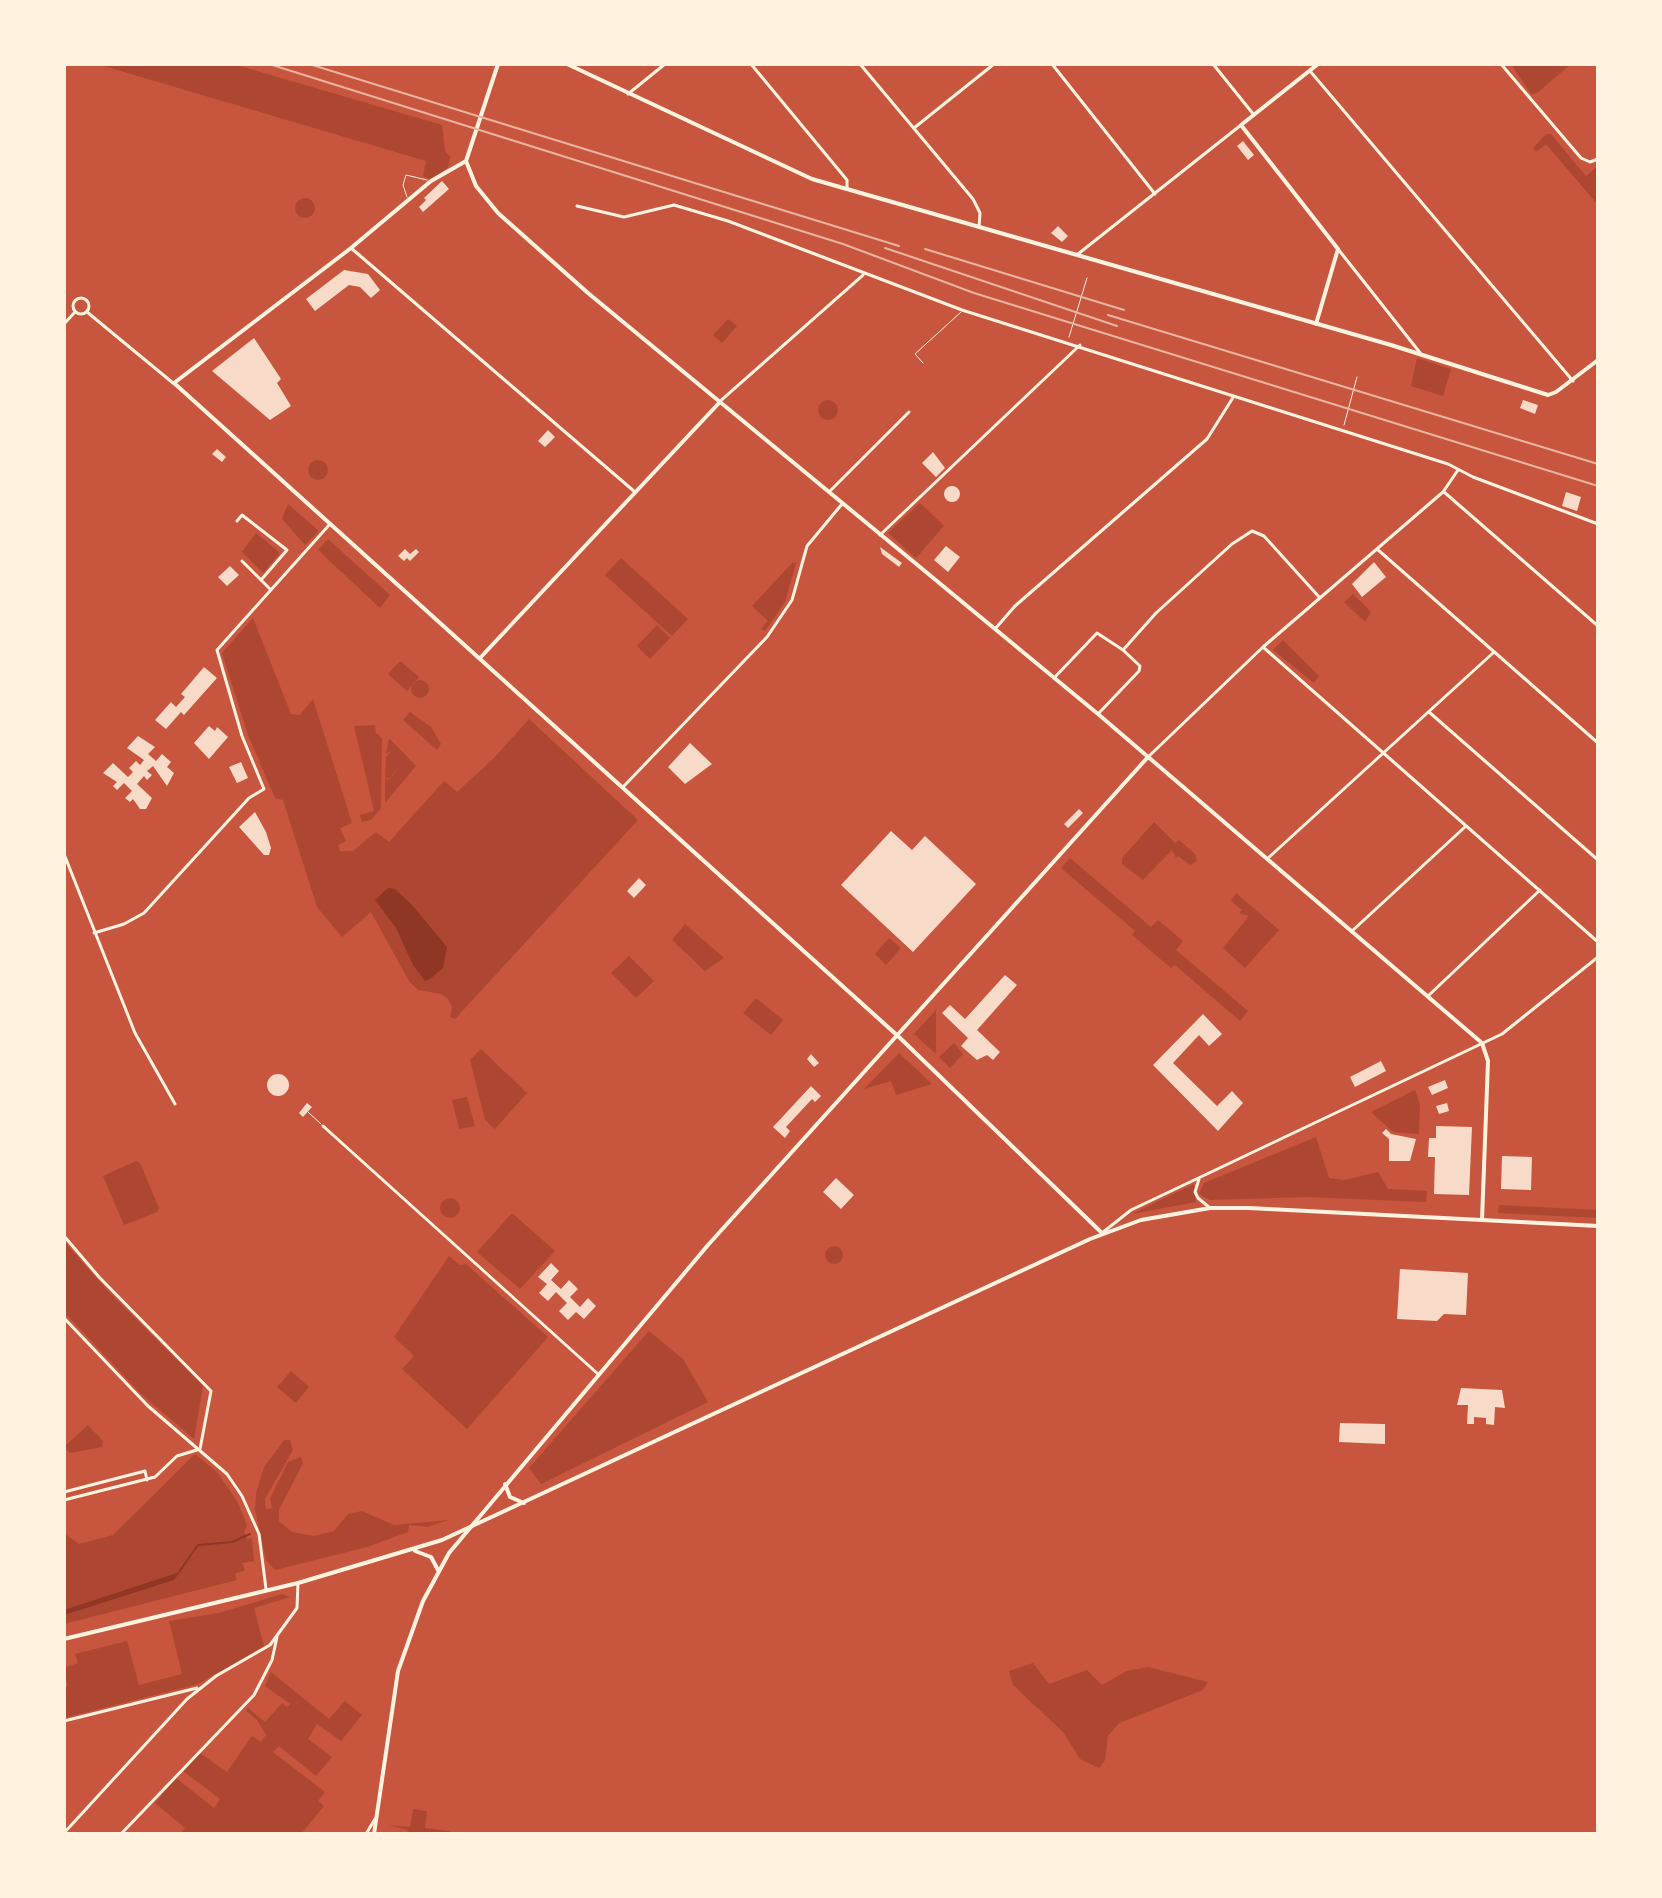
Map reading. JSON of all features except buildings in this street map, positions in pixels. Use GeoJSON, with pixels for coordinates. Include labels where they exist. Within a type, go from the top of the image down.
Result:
{"type":"FeatureCollection","features":[{"type":"Feature","properties":{"kind":"street"},"geometry":{"type":"LineString","coordinates":[[174,383],[351,248],[431,181],[466,161],[477,136],[498,64]]}},
{"type":"Feature","properties":{"kind":"street"},"geometry":{"type":"LineString","coordinates":[[567,64],[771,162],[847,189],[1421,354],[1548,395],[1573,381],[1598,360]]}},
{"type":"Feature","properties":{"kind":"street"},"geometry":{"type":"LineString","coordinates":[[628,94],[665,64]]}},
{"type":"Feature","properties":{"kind":"street"},"geometry":{"type":"LineString","coordinates":[[751,64],[847,180],[847,189]]}},
{"type":"Feature","properties":{"kind":"street"},"geometry":{"type":"LineString","coordinates":[[860,64],[973,199],[980,213],[979,227]]}},
{"type":"Feature","properties":{"kind":"street"},"geometry":{"type":"LineString","coordinates":[[914,128],[994,64]]}},
{"type":"Feature","properties":{"kind":"street"},"geometry":{"type":"LineString","coordinates":[[1052,64],[1155,194]]}},
{"type":"Feature","properties":{"kind":"street"},"geometry":{"type":"LineString","coordinates":[[1213,64],[1254,115]]}},
{"type":"Feature","properties":{"kind":"street"},"geometry":{"type":"LineString","coordinates":[[1077,255],[1318,64]]}},
{"type":"Feature","properties":{"kind":"street"},"geometry":{"type":"LineString","coordinates":[[1501,64],[1581,158],[1590,162],[1598,159]]}},
{"type":"Feature","properties":{"kind":"street"},"geometry":{"type":"LineString","coordinates":[[1310,71],[1445,226],[1573,381]]}},
{"type":"Feature","properties":{"kind":"street"},"geometry":{"type":"LineString","coordinates":[[1241,125],[1421,354]]}},
{"type":"Feature","properties":{"kind":"street"},"geometry":{"type":"LineString","coordinates":[[466,161],[476,186],[498,213],[719,402],[1098,714],[1482,1043],[1488,1061],[1482,1220]]}},
{"type":"Feature","properties":{"kind":"street"},"geometry":{"type":"LineString","coordinates":[[577,206],[624,217],[674,205],[856,268],[864,275],[962,310],[1080,345],[1458,470],[1598,524]]}},
{"type":"Feature","properties":{"kind":"street"},"geometry":{"type":"LineString","coordinates":[[351,248],[635,492]]}},
{"type":"Feature","properties":{"kind":"street"},"geometry":{"type":"LineString","coordinates":[[1316,324],[1338,249]]}},
{"type":"Feature","properties":{"kind":"street"},"geometry":{"type":"LineString","coordinates":[[480,658],[719,402],[864,275]]}},
{"type":"Feature","properties":{"kind":"street"},"geometry":{"type":"LineString","coordinates":[[75,312],[74,302],[81,299],[88,304],[87,312]]}},
{"type":"Feature","properties":{"kind":"street"},"geometry":{"type":"LineString","coordinates":[[64,324],[75,312],[87,312],[174,383],[899,1037],[1102,1233]]}},
{"type":"Feature","properties":{"kind":"street"},"geometry":{"type":"LineString","coordinates":[[880,535],[1080,345]]}},
{"type":"Feature","properties":{"kind":"street"},"geometry":{"type":"LineString","coordinates":[[995,629],[1015,606],[1207,439],[1234,395]]}},
{"type":"Feature","properties":{"kind":"street"},"geometry":{"type":"LineString","coordinates":[[829,492],[909,412]]}},
{"type":"Feature","properties":{"kind":"street"},"geometry":{"type":"LineString","coordinates":[[374,1834],[398,1671],[438,1570],[469,1529],[708,1245],[899,1037],[1159,743],[1263,647],[1443,492],[1458,470]]}},
{"type":"Feature","properties":{"kind":"street"},"geometry":{"type":"LineString","coordinates":[[1443,492],[1598,626]]}},
{"type":"Feature","properties":{"kind":"street"},"geometry":{"type":"LineString","coordinates":[[623,787],[767,637],[792,600],[807,546],[842,503]]}},
{"type":"Feature","properties":{"kind":"street"},"geometry":{"type":"LineString","coordinates":[[237,521],[242,515],[287,550],[261,580]]}},
{"type":"Feature","properties":{"kind":"street"},"geometry":{"type":"LineString","coordinates":[[94,933],[124,924],[144,913],[249,798],[264,789],[242,736],[217,650],[331,524]]}},
{"type":"Feature","properties":{"kind":"street"},"geometry":{"type":"LineString","coordinates":[[1123,650],[1156,613],[1232,544],[1252,531],[1264,536],[1320,598]]}},
{"type":"Feature","properties":{"kind":"street"},"geometry":{"type":"LineString","coordinates":[[1377,549],[1598,743]]}},
{"type":"Feature","properties":{"kind":"street"},"geometry":{"type":"LineString","coordinates":[[242,561],[270,589]]}},
{"type":"Feature","properties":{"kind":"street"},"geometry":{"type":"LineString","coordinates":[[1054,678],[1097,633],[1123,650],[1140,666],[1139,671],[1098,714]]}},
{"type":"Feature","properties":{"kind":"street"},"geometry":{"type":"LineString","coordinates":[[1263,647],[1598,942]]}},
{"type":"Feature","properties":{"kind":"street"},"geometry":{"type":"LineString","coordinates":[[1267,859],[1493,653]]}},
{"type":"Feature","properties":{"kind":"street"},"geometry":{"type":"LineString","coordinates":[[1429,712],[1598,860]]}},
{"type":"Feature","properties":{"kind":"street"},"geometry":{"type":"LineString","coordinates":[[1352,931],[1466,826]]}},
{"type":"Feature","properties":{"kind":"street"},"geometry":{"type":"LineString","coordinates":[[64,854],[135,1033],[175,1104]]}},
{"type":"Feature","properties":{"kind":"street"},"geometry":{"type":"LineString","coordinates":[[1428,996],[1540,890]]}},
{"type":"Feature","properties":{"kind":"street"},"geometry":{"type":"LineString","coordinates":[[1102,1233],[1131,1210],[1502,1034],[1598,957]]}},
{"type":"Feature","properties":{"kind":"street"},"geometry":{"type":"LineString","coordinates":[[323,1126],[598,1374]]}},
{"type":"Feature","properties":{"kind":"street"},"geometry":{"type":"LineString","coordinates":[[1200,1177],[1195,1192],[1210,1208]]}},
{"type":"Feature","properties":{"kind":"street"},"geometry":{"type":"LineString","coordinates":[[64,1639],[298,1583],[413,1550],[469,1529],[1102,1233],[1141,1220],[1210,1208],[1598,1226]]}},
{"type":"Feature","properties":{"kind":"street"},"geometry":{"type":"LineString","coordinates":[[64,1236],[99,1277],[211,1391],[200,1449]]}},
{"type":"Feature","properties":{"kind":"street"},"geometry":{"type":"LineString","coordinates":[[64,1318],[148,1406],[227,1474],[242,1496],[259,1534],[266,1589]]}},
{"type":"Feature","properties":{"kind":"street"},"geometry":{"type":"LineString","coordinates":[[64,1500],[147,1480],[177,1456],[200,1449]]}},
{"type":"Feature","properties":{"kind":"street"},"geometry":{"type":"LineString","coordinates":[[64,1492],[145,1471],[147,1480]]}},
{"type":"Feature","properties":{"kind":"street"},"geometry":{"type":"LineString","coordinates":[[505,1484],[514,1500],[527,1504]]}},
{"type":"Feature","properties":{"kind":"street"},"geometry":{"type":"LineString","coordinates":[[413,1550],[431,1557],[438,1570]]}},
{"type":"Feature","properties":{"kind":"street"},"geometry":{"type":"LineString","coordinates":[[64,1833],[201,1687],[270,1645],[297,1608],[298,1583]]}},
{"type":"Feature","properties":{"kind":"street"},"geometry":{"type":"LineString","coordinates":[[121,1834],[254,1695],[272,1660],[278,1636]]}},
{"type":"Feature","properties":{"kind":"street"},"geometry":{"type":"LineString","coordinates":[[64,1721],[201,1687]]}},
{"type":"Feature","properties":{"kind":"street"},"geometry":{"type":"LineString","coordinates":[[366,1834],[377,1815]]}},
{"type":"Feature","properties":{"kind":"lane"},"geometry":{"type":"LineString","coordinates":[[405,203],[406,175],[431,181]]}},
{"type":"Feature","properties":{"kind":"lane"},"geometry":{"type":"LineString","coordinates":[[923,363],[915,354],[962,310]]}},
{"type":"Feature","properties":{"kind":"lane"},"geometry":{"type":"LineString","coordinates":[[308,1112],[323,1126]]}},
{"type":"Feature","properties":{"kind":"path"},"geometry":{"type":"LineString","coordinates":[[1066,347],[1087,278]]}},
{"type":"Feature","properties":{"kind":"path"},"geometry":{"type":"LineString","coordinates":[[1343,427],[1357,377]]}},
{"type":"Feature","properties":{"kind":"shaded area"},"geometry":{"type":"Polygon","coordinates":[[[97,64],[233,64],[442,125],[445,151],[450,157],[448,167],[431,180],[423,176],[426,161],[97,64]]]}},
{"type":"Feature","properties":{"kind":"shaded area"},"geometry":{"type":"Polygon","coordinates":[[[1511,64],[1571,64],[1537,93],[1531,94],[1511,64]]]}},
{"type":"Feature","properties":{"kind":"shaded area"},"geometry":{"type":"Polygon","coordinates":[[[1546,134],[1551,134],[1586,176],[1598,166],[1598,205],[1546,144],[1536,152],[1533,148],[1546,134]]]}},
{"type":"Feature","properties":{"kind":"shaded area"},"geometry":{"type":"Polygon","coordinates":[[[305,198],[312,201],[315,208],[312,215],[305,218],[298,215],[295,208],[298,201],[305,198]]]}},
{"type":"Feature","properties":{"kind":"shaded area"},"geometry":{"type":"Polygon","coordinates":[[[728,319],[737,326],[722,343],[713,335],[728,319]]]}},
{"type":"Feature","properties":{"kind":"shaded area"},"geometry":{"type":"Polygon","coordinates":[[[1417,358],[1451,369],[1443,396],[1411,386],[1417,358]]]}},
{"type":"Feature","properties":{"kind":"shaded area"},"geometry":{"type":"Polygon","coordinates":[[[828,400],[835,403],[838,410],[835,417],[828,420],[821,417],[818,410],[821,403],[828,400]]]}},
{"type":"Feature","properties":{"kind":"shaded area"},"geometry":{"type":"Polygon","coordinates":[[[318,460],[325,463],[328,470],[325,477],[318,480],[311,477],[308,470],[311,463],[318,460]]]}},
{"type":"Feature","properties":{"kind":"shaded area"},"geometry":{"type":"Polygon","coordinates":[[[920,503],[944,526],[916,558],[888,533],[920,503]]]}},
{"type":"Feature","properties":{"kind":"shaded area"},"geometry":{"type":"Polygon","coordinates":[[[288,504],[319,531],[305,545],[282,519],[288,504]]]}},
{"type":"Feature","properties":{"kind":"shaded area"},"geometry":{"type":"Polygon","coordinates":[[[256,533],[280,553],[263,573],[242,552],[256,533]]]}},
{"type":"Feature","properties":{"kind":"shaded area"},"geometry":{"type":"Polygon","coordinates":[[[328,539],[390,595],[380,608],[318,550],[328,539]]]}},
{"type":"Feature","properties":{"kind":"shaded area"},"geometry":{"type":"Polygon","coordinates":[[[621,558],[688,619],[672,636],[605,575],[621,558]]]}},
{"type":"Feature","properties":{"kind":"shaded area"},"geometry":{"type":"Polygon","coordinates":[[[793,562],[796,563],[785,602],[765,631],[761,629],[768,621],[752,606],[793,562]]]}},
{"type":"Feature","properties":{"kind":"shaded area"},"geometry":{"type":"Polygon","coordinates":[[[1353,594],[1371,612],[1365,622],[1344,602],[1353,594]]]}},
{"type":"Feature","properties":{"kind":"shaded area"},"geometry":{"type":"Polygon","coordinates":[[[253,618],[291,714],[300,715],[313,699],[352,823],[340,828],[346,841],[338,845],[340,851],[353,851],[376,832],[389,842],[444,781],[457,792],[494,758],[529,719],[638,820],[455,1019],[450,1017],[452,1007],[448,999],[441,994],[418,990],[409,981],[371,912],[342,937],[317,907],[283,800],[275,798],[248,735],[222,653],[253,618]]]}},
{"type":"Feature","properties":{"kind":"shaded area"},"geometry":{"type":"Polygon","coordinates":[[[657,625],[670,638],[650,659],[637,646],[657,625]]]}},
{"type":"Feature","properties":{"kind":"shaded area"},"geometry":{"type":"Polygon","coordinates":[[[1283,640],[1319,676],[1314,683],[1273,650],[1283,640]]]}},
{"type":"Feature","properties":{"kind":"shaded area"},"geometry":{"type":"Polygon","coordinates":[[[400,661],[419,677],[407,691],[388,674],[400,661]]]}},
{"type":"Feature","properties":{"kind":"shaded area"},"geometry":{"type":"Polygon","coordinates":[[[420,680],[429,689],[420,698],[411,689],[420,680]]]}},
{"type":"Feature","properties":{"kind":"shaded area"},"geometry":{"type":"Polygon","coordinates":[[[410,712],[431,727],[441,744],[437,750],[403,720],[410,712]]]}},
{"type":"Feature","properties":{"kind":"shaded area"},"geometry":{"type":"Polygon","coordinates":[[[375,725],[376,733],[382,738],[381,808],[371,820],[362,822],[360,815],[374,811],[354,726],[375,725]]]}},
{"type":"Feature","properties":{"kind":"shaded area"},"geometry":{"type":"Polygon","coordinates":[[[389,738],[416,766],[385,803],[385,778],[389,780],[405,760],[389,779],[385,777],[386,757],[392,750],[386,754],[389,738]]]}},
{"type":"Feature","properties":{"kind":"shaded area"},"geometry":{"type":"Polygon","coordinates":[[[1154,822],[1175,843],[1179,840],[1195,854],[1197,861],[1190,865],[1178,856],[1176,858],[1172,850],[1143,880],[1122,864],[1122,858],[1154,822]]]}},
{"type":"Feature","properties":{"kind":"shaded area"},"geometry":{"type":"Polygon","coordinates":[[[1070,858],[1151,927],[1158,920],[1183,941],[1176,950],[1248,1011],[1240,1021],[1175,965],[1171,968],[1132,935],[1135,931],[1061,868],[1070,858]]]}},
{"type":"Feature","properties":{"kind":"shaded area"},"geometry":{"type":"Polygon","coordinates":[[[388,888],[395,889],[412,905],[447,947],[443,968],[430,979],[425,981],[413,965],[396,928],[375,900],[388,888]]]}},
{"type":"Feature","properties":{"kind":"shaded area"},"geometry":{"type":"Polygon","coordinates":[[[1236,893],[1279,930],[1245,968],[1223,948],[1249,916],[1239,913],[1242,910],[1231,901],[1236,893]]]}},
{"type":"Feature","properties":{"kind":"shaded area"},"geometry":{"type":"Polygon","coordinates":[[[685,924],[724,958],[705,971],[672,940],[685,924]]]}},
{"type":"Feature","properties":{"kind":"shaded area"},"geometry":{"type":"Polygon","coordinates":[[[889,938],[901,948],[886,965],[875,954],[889,938]]]}},
{"type":"Feature","properties":{"kind":"shaded area"},"geometry":{"type":"Polygon","coordinates":[[[629,956],[654,981],[636,998],[611,973],[629,956]]]}},
{"type":"Feature","properties":{"kind":"shaded area"},"geometry":{"type":"Polygon","coordinates":[[[756,998],[783,1020],[771,1035],[743,1013],[756,998]]]}},
{"type":"Feature","properties":{"kind":"shaded area"},"geometry":{"type":"Polygon","coordinates":[[[936,1010],[936,1054],[914,1034],[936,1010]]]}},
{"type":"Feature","properties":{"kind":"shaded area"},"geometry":{"type":"Polygon","coordinates":[[[954,1043],[963,1054],[950,1068],[939,1057],[954,1043]]]}},
{"type":"Feature","properties":{"kind":"shaded area"},"geometry":{"type":"Polygon","coordinates":[[[481,1049],[527,1093],[495,1129],[485,1120],[470,1060],[481,1049]]]}},
{"type":"Feature","properties":{"kind":"shaded area"},"geometry":{"type":"Polygon","coordinates":[[[899,1053],[932,1084],[896,1095],[891,1081],[864,1089],[899,1053]]]}},
{"type":"Feature","properties":{"kind":"shaded area"},"geometry":{"type":"Polygon","coordinates":[[[1415,1090],[1420,1104],[1419,1134],[1393,1132],[1371,1112],[1415,1090]]]}},
{"type":"Feature","properties":{"kind":"shaded area"},"geometry":{"type":"Polygon","coordinates":[[[467,1097],[475,1126],[459,1129],[452,1100],[467,1097]]]}},
{"type":"Feature","properties":{"kind":"shaded area"},"geometry":{"type":"Polygon","coordinates":[[[1316,1137],[1329,1178],[1344,1180],[1378,1172],[1388,1189],[1427,1191],[1426,1202],[1306,1197],[1210,1200],[1199,1194],[1204,1183],[1316,1137]]]}},
{"type":"Feature","properties":{"kind":"shaded area"},"geometry":{"type":"Polygon","coordinates":[[[136,1161],[140,1163],[159,1208],[157,1212],[124,1225],[103,1176],[136,1161]]]}},
{"type":"Feature","properties":{"kind":"shaded area"},"geometry":{"type":"Polygon","coordinates":[[[1194,1184],[1196,1202],[1132,1214],[1194,1184]]]}},
{"type":"Feature","properties":{"kind":"shaded area"},"geometry":{"type":"Polygon","coordinates":[[[450,1198],[457,1201],[460,1208],[457,1215],[450,1218],[443,1215],[440,1208],[443,1201],[450,1198]]]}},
{"type":"Feature","properties":{"kind":"shaded area"},"geometry":{"type":"Polygon","coordinates":[[[1499,1205],[1598,1210],[1598,1218],[1498,1213],[1499,1205]]]}},
{"type":"Feature","properties":{"kind":"shaded area"},"geometry":{"type":"Polygon","coordinates":[[[512,1213],[555,1251],[520,1289],[477,1252],[512,1213]]]}},
{"type":"Feature","properties":{"kind":"shaded area"},"geometry":{"type":"Polygon","coordinates":[[[64,1241],[108,1291],[203,1386],[194,1439],[141,1394],[64,1312],[64,1241]]]}},
{"type":"Feature","properties":{"kind":"shaded area"},"geometry":{"type":"Polygon","coordinates":[[[830,1246],[838,1246],[843,1255],[841,1262],[830,1264],[825,1259],[825,1251],[830,1246]]]}},
{"type":"Feature","properties":{"kind":"shaded area"},"geometry":{"type":"Polygon","coordinates":[[[449,1256],[460,1265],[466,1264],[548,1337],[467,1429],[402,1369],[414,1356],[394,1337],[449,1256]]]}},
{"type":"Feature","properties":{"kind":"shaded area"},"geometry":{"type":"Polygon","coordinates":[[[649,1331],[683,1359],[708,1402],[541,1484],[529,1468],[649,1331]]]}},
{"type":"Feature","properties":{"kind":"shaded area"},"geometry":{"type":"Polygon","coordinates":[[[291,1371],[309,1387],[296,1403],[277,1387],[291,1371]]]}},
{"type":"Feature","properties":{"kind":"shaded area"},"geometry":{"type":"Polygon","coordinates":[[[88,1425],[103,1441],[102,1447],[70,1453],[64,1447],[88,1425]]]}},
{"type":"Feature","properties":{"kind":"shaded area"},"geometry":{"type":"Polygon","coordinates":[[[284,1440],[290,1440],[293,1450],[265,1499],[266,1509],[272,1508],[270,1498],[288,1462],[301,1457],[303,1463],[279,1510],[279,1521],[292,1532],[314,1536],[334,1531],[348,1514],[362,1511],[394,1525],[449,1520],[427,1527],[409,1525],[408,1532],[367,1547],[275,1570],[266,1560],[255,1509],[256,1493],[264,1467],[284,1440]]]}},
{"type":"Feature","properties":{"kind":"shaded area"},"geometry":{"type":"Polygon","coordinates":[[[195,1454],[217,1472],[237,1501],[247,1525],[244,1532],[247,1539],[252,1538],[254,1561],[242,1563],[245,1570],[235,1574],[237,1580],[64,1624],[64,1533],[79,1544],[113,1535],[195,1454]]]}},
{"type":"Feature","properties":{"kind":"shaded area"},"geometry":{"type":"Polygon","coordinates":[[[180,1572],[174,1580],[64,1615],[64,1610],[180,1572]]]}},
{"type":"Feature","properties":{"kind":"shaded area"},"geometry":{"type":"Polygon","coordinates":[[[282,1594],[290,1597],[254,1608],[264,1646],[198,1684],[64,1718],[64,1687],[68,1686],[64,1668],[78,1663],[75,1654],[127,1641],[139,1685],[182,1674],[169,1621],[219,1613],[282,1594]]]}},
{"type":"Feature","properties":{"kind":"shaded area"},"geometry":{"type":"Polygon","coordinates":[[[1033,1663],[1049,1684],[1087,1670],[1102,1685],[1127,1671],[1148,1667],[1208,1682],[1203,1690],[1119,1723],[1108,1736],[1105,1760],[1099,1768],[1080,1759],[1063,1732],[1013,1685],[1009,1671],[1033,1663]]]}},
{"type":"Feature","properties":{"kind":"shaded area"},"geometry":{"type":"Polygon","coordinates":[[[271,1672],[329,1719],[345,1701],[362,1715],[341,1741],[317,1724],[308,1739],[332,1757],[316,1776],[279,1746],[273,1752],[325,1792],[318,1801],[324,1806],[301,1834],[181,1834],[185,1828],[155,1803],[176,1778],[214,1808],[220,1799],[183,1771],[200,1753],[227,1772],[252,1736],[261,1742],[266,1735],[257,1720],[246,1711],[248,1708],[265,1722],[282,1703],[287,1707],[290,1704],[265,1686],[271,1672]]]}},
{"type":"Feature","properties":{"kind":"shaded area"},"geometry":{"type":"Polygon","coordinates":[[[413,1809],[427,1811],[425,1828],[450,1831],[450,1834],[409,1834],[407,1830],[389,1825],[410,1827],[413,1809]]]}},
{"type":"Feature","properties":{"kind":"waterway"},"geometry":{"type":"LineString","coordinates":[[179,1572],[198,1545],[232,1542],[250,1534]]}},
{"type":"Feature","properties":{"kind":"railway"},"geometry":{"type":"LineString","coordinates":[[269,64],[843,244],[974,293],[1598,486]]}},
{"type":"Feature","properties":{"kind":"railway"},"geometry":{"type":"LineString","coordinates":[[309,64],[899,246]]}},
{"type":"Feature","properties":{"kind":"railway"},"geometry":{"type":"LineString","coordinates":[[885,248],[1117,326]]}},
{"type":"Feature","properties":{"kind":"railway"},"geometry":{"type":"LineString","coordinates":[[925,249],[1124,310]]}},
{"type":"Feature","properties":{"kind":"railway"},"geometry":{"type":"LineString","coordinates":[[1108,315],[1598,464]]}}]}
